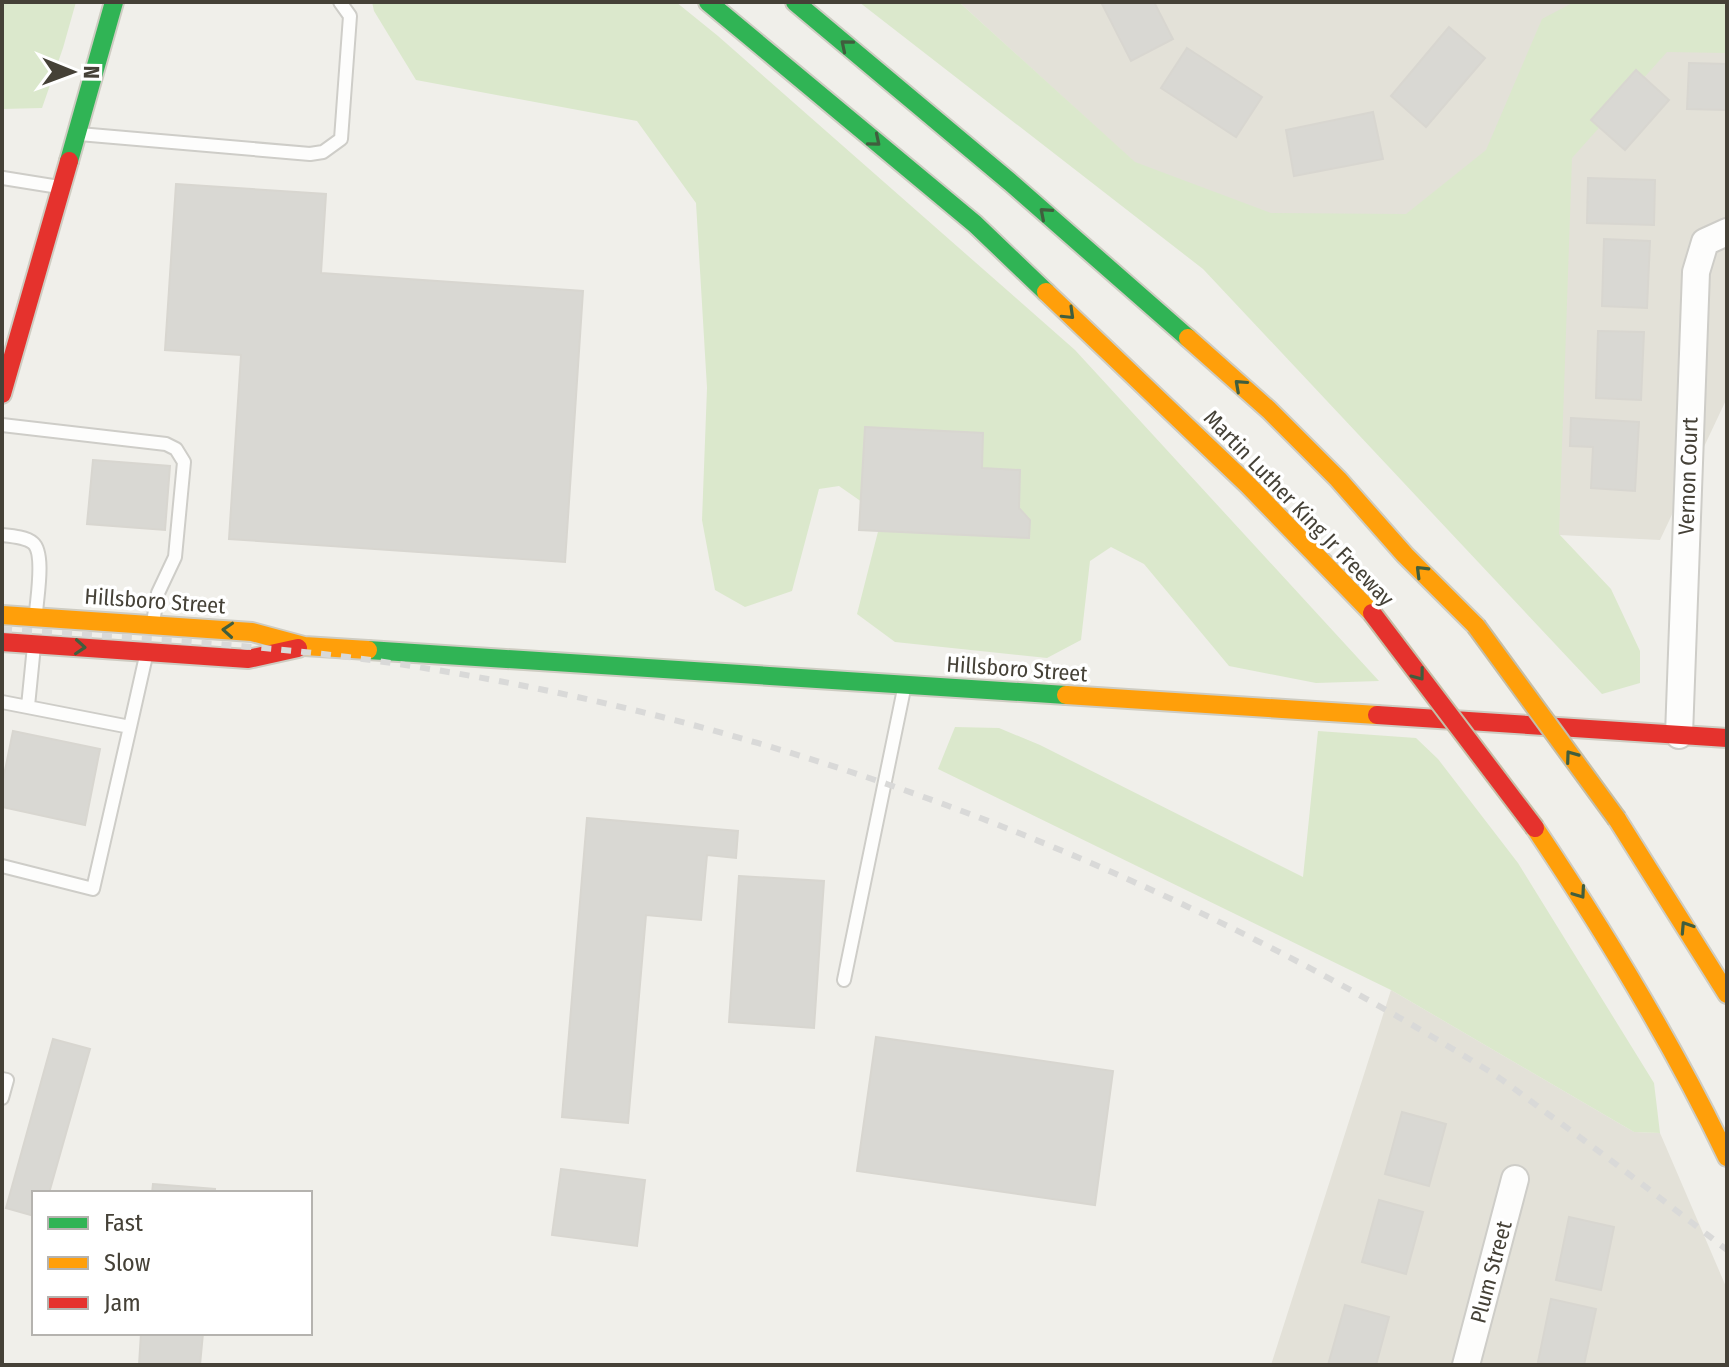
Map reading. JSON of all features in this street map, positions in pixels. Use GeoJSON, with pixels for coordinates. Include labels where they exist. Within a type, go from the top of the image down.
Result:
{"type":"FeatureCollection","features":[{"type":"Feature","properties":{"kind":"main road"},"geometry":{"type":"LineString","coordinates":[[2,394],[114,2]]}},
{"type":"Feature","properties":{"kind":"main road","name":"Martin Luther King Jr Freeway"},"geometry":{"type":"LineString","coordinates":[[708,2],[975,224],[1248,485],[1372,613],[1535,828],[1588,904],[1699,1096],[1727,1157]]}},
{"type":"Feature","properties":{"kind":"main road","name":"Martin Luther King Jr Freeway"},"geometry":{"type":"LineString","coordinates":[[795,2],[1010,182],[1269,410],[1338,479],[1405,555],[1476,626],[1617,819],[1727,994]]}},
{"type":"Feature","properties":{"kind":"main road","name":"Hillsboro Street"},"geometry":{"type":"LineString","coordinates":[[2,615],[252,632],[304,646],[1727,738]]}},
{"type":"Feature","properties":{"kind":"main road","name":"Hillsboro Street"},"geometry":{"type":"LineString","coordinates":[[2,642],[248,659],[304,646]]}},
{"type":"Feature","properties":{"kind":"street","name":"Vernon Court"},"geometry":{"type":"LineString","coordinates":[[1679,735],[1696,272],[1705,242],[1727,232]]}},
{"type":"Feature","properties":{"kind":"street","name":"Plum Street"},"geometry":{"type":"LineString","coordinates":[[1466,1365],[1515,1179]]}},
{"type":"Feature","properties":{"kind":"lane"},"geometry":{"type":"LineString","coordinates":[[76,134],[310,154],[323,152],[341,139],[350,16],[340,2]]}},
{"type":"Feature","properties":{"kind":"lane"},"geometry":{"type":"LineString","coordinates":[[2,179],[61,187]]}},
{"type":"Feature","properties":{"kind":"lane"},"geometry":{"type":"LineString","coordinates":[[2,425],[166,444],[181,454],[184,462],[175,557],[158,593],[93,889],[2,866]]}},
{"type":"Feature","properties":{"kind":"lane"},"geometry":{"type":"LineString","coordinates":[[2,535],[26,539],[40,554],[36,617]]}},
{"type":"Feature","properties":{"kind":"lane"},"geometry":{"type":"LineString","coordinates":[[28,706],[34,644]]}},
{"type":"Feature","properties":{"kind":"lane"},"geometry":{"type":"LineString","coordinates":[[844,980],[904,686]]}},
{"type":"Feature","properties":{"kind":"lane"},"geometry":{"type":"LineString","coordinates":[[2,702],[130,727]]}},
{"type":"Feature","properties":{"kind":"lane"},"geometry":{"type":"LineString","coordinates":[[2,1079],[7,1080],[2,1098]]}},
{"type":"Feature","properties":{"kind":"shaded area"},"geometry":{"type":"Polygon","coordinates":[[[959,2],[1727,2],[1727,398],[1660,540],[1559,535],[1134,162],[959,2]]]}},
{"type":"Feature","properties":{"kind":"shaded area"},"geometry":{"type":"Polygon","coordinates":[[[1391,990],[1634,1132],[1660,1133],[1727,1289],[1727,1365],[1271,1365],[1391,990]]]}},
{"type":"Feature","properties":{"kind":"green space"},"geometry":{"type":"Polygon","coordinates":[[[2,2],[76,2],[42,108],[2,109],[2,2]]]}},
{"type":"Feature","properties":{"kind":"green space"},"geometry":{"type":"Polygon","coordinates":[[[372,2],[676,2],[1075,350],[1379,681],[1316,683],[1229,666],[1144,564],[1111,547],[1090,561],[1081,640],[1047,658],[895,642],[857,614],[882,516],[839,486],[819,489],[792,591],[745,607],[715,590],[702,520],[707,388],[696,203],[637,121],[416,80],[374,11],[372,2]]]}},
{"type":"Feature","properties":{"kind":"green space"},"geometry":{"type":"Polygon","coordinates":[[[859,2],[959,2],[1135,162],[1271,213],[1406,214],[1486,150],[1542,19],[1574,2],[1727,2],[1727,53],[1667,52],[1572,158],[1559,534],[1611,589],[1640,651],[1640,683],[1602,694],[1203,269],[859,2]]]}},
{"type":"Feature","properties":{"kind":"green space"},"geometry":{"type":"Polygon","coordinates":[[[955,727],[999,728],[1040,745],[1303,877],[1318,731],[1416,738],[1438,759],[1518,863],[1654,1083],[1660,1133],[1634,1132],[1391,990],[938,769],[955,727]]]}},
{"type":"Feature","properties":{"kind":"building"},"geometry":{"type":"Polygon","coordinates":[[[1101,2],[1154,2],[1173,39],[1131,61],[1101,2]]]}},
{"type":"Feature","properties":{"kind":"building"},"geometry":{"type":"Polygon","coordinates":[[[1449,27],[1485,58],[1426,127],[1391,96],[1449,27]]]}},
{"type":"Feature","properties":{"kind":"building"},"geometry":{"type":"Polygon","coordinates":[[[1187,48],[1262,97],[1236,137],[1161,88],[1187,48]]]}},
{"type":"Feature","properties":{"kind":"building"},"geometry":{"type":"Polygon","coordinates":[[[1689,63],[1727,64],[1727,110],[1687,109],[1689,63]]]}},
{"type":"Feature","properties":{"kind":"building"},"geometry":{"type":"Polygon","coordinates":[[[1636,70],[1669,100],[1625,150],[1591,120],[1636,70]]]}},
{"type":"Feature","properties":{"kind":"building"},"geometry":{"type":"Polygon","coordinates":[[[1373,112],[1383,159],[1294,176],[1286,130],[1373,112]]]}},
{"type":"Feature","properties":{"kind":"building"},"geometry":{"type":"Polygon","coordinates":[[[1588,178],[1655,180],[1654,225],[1587,223],[1588,178]]]}},
{"type":"Feature","properties":{"kind":"building"},"geometry":{"type":"Polygon","coordinates":[[[176,184],[326,194],[321,273],[583,291],[565,562],[229,539],[241,355],[165,350],[176,184]]]}},
{"type":"Feature","properties":{"kind":"building"},"geometry":{"type":"Polygon","coordinates":[[[1604,239],[1650,241],[1647,308],[1602,306],[1604,239]]]}},
{"type":"Feature","properties":{"kind":"building"},"geometry":{"type":"Polygon","coordinates":[[[1598,331],[1644,332],[1641,400],[1596,398],[1598,331]]]}},
{"type":"Feature","properties":{"kind":"building"},"geometry":{"type":"Polygon","coordinates":[[[1571,418],[1639,422],[1635,491],[1591,488],[1593,447],[1570,446],[1571,418]]]}},
{"type":"Feature","properties":{"kind":"building"},"geometry":{"type":"Polygon","coordinates":[[[865,427],[983,433],[982,468],[1020,470],[1019,508],[1030,520],[1029,538],[859,530],[865,427]]]}},
{"type":"Feature","properties":{"kind":"building"},"geometry":{"type":"Polygon","coordinates":[[[93,460],[170,466],[165,530],[87,524],[93,460]]]}},
{"type":"Feature","properties":{"kind":"building"},"geometry":{"type":"Polygon","coordinates":[[[13,731],[100,749],[85,825],[2,807],[2,785],[13,731]]]}},
{"type":"Feature","properties":{"kind":"building"},"geometry":{"type":"Polygon","coordinates":[[[587,818],[738,831],[736,858],[707,855],[701,920],[646,915],[628,1123],[562,1117],[587,818]]]}},
{"type":"Feature","properties":{"kind":"building"},"geometry":{"type":"Polygon","coordinates":[[[739,876],[824,881],[814,1028],[729,1022],[739,876]]]}},
{"type":"Feature","properties":{"kind":"building"},"geometry":{"type":"Polygon","coordinates":[[[876,1037],[1113,1071],[1095,1205],[857,1171],[876,1037]]]}},
{"type":"Feature","properties":{"kind":"building"},"geometry":{"type":"Polygon","coordinates":[[[53,1039],[90,1049],[50,1191],[32,1191],[32,1215],[6,1208],[53,1039]]]}},
{"type":"Feature","properties":{"kind":"building"},"geometry":{"type":"Polygon","coordinates":[[[1402,1112],[1446,1124],[1429,1186],[1385,1174],[1402,1112]]]}},
{"type":"Feature","properties":{"kind":"building"},"geometry":{"type":"Polygon","coordinates":[[[561,1169],[645,1180],[637,1246],[552,1235],[561,1169]]]}},
{"type":"Feature","properties":{"kind":"building"},"geometry":{"type":"Polygon","coordinates":[[[153,1184],[215,1189],[215,1191],[152,1191],[153,1184]]]}},
{"type":"Feature","properties":{"kind":"building"},"geometry":{"type":"Polygon","coordinates":[[[1379,1200],[1423,1212],[1406,1274],[1362,1262],[1379,1200]]]}},
{"type":"Feature","properties":{"kind":"building"},"geometry":{"type":"Polygon","coordinates":[[[1569,1217],[1614,1227],[1601,1290],[1556,1280],[1569,1217]]]}},
{"type":"Feature","properties":{"kind":"building"},"geometry":{"type":"Polygon","coordinates":[[[1551,1299],[1596,1309],[1584,1365],[1538,1362],[1551,1299]]]}},
{"type":"Feature","properties":{"kind":"building"},"geometry":{"type":"Polygon","coordinates":[[[1345,1305],[1389,1317],[1376,1365],[1328,1365],[1345,1305]]]}},
{"type":"Feature","properties":{"kind":"building"},"geometry":{"type":"Polygon","coordinates":[[[141,1335],[203,1335],[200,1365],[139,1365],[141,1335]]]}},
{"type":"Feature","properties":{"kind":"railway"},"geometry":{"type":"LineString","coordinates":[[2,629],[305,652],[498,681],[646,713],[791,753],[935,801],[1076,856],[1214,919],[1348,989],[1497,1076],[1727,1250]]}},
{"type":"Feature","properties":{"kind":"traffic: fast"},"geometry":{"type":"LineString","coordinates":[[69,161],[114,2]]}},
{"type":"Feature","properties":{"kind":"traffic: fast"},"geometry":{"type":"LineString","coordinates":[[708,2],[975,224],[1046,292]]}},
{"type":"Feature","properties":{"kind":"traffic: fast"},"geometry":{"type":"LineString","coordinates":[[795,2],[1010,182],[1188,338]]}},
{"type":"Feature","properties":{"kind":"traffic: fast"},"geometry":{"type":"LineString","coordinates":[[368,650],[1066,695]]}},
{"type":"Feature","properties":{"kind":"traffic: slow"},"geometry":{"type":"LineString","coordinates":[[1046,292],[1248,485],[1372,613]]}},
{"type":"Feature","properties":{"kind":"traffic: slow"},"geometry":{"type":"LineString","coordinates":[[1188,338],[1269,410],[1476,626]]}},
{"type":"Feature","properties":{"kind":"traffic: slow"},"geometry":{"type":"LineString","coordinates":[[2,615],[252,632],[304,646],[368,650]]}},
{"type":"Feature","properties":{"kind":"traffic: slow"},"geometry":{"type":"LineString","coordinates":[[1476,626],[1617,819]]}},
{"type":"Feature","properties":{"kind":"traffic: slow"},"geometry":{"type":"LineString","coordinates":[[1066,695],[1377,715]]}},
{"type":"Feature","properties":{"kind":"traffic: slow"},"geometry":{"type":"LineString","coordinates":[[1617,819],[1727,994]]}},
{"type":"Feature","properties":{"kind":"traffic: slow"},"geometry":{"type":"LineString","coordinates":[[1535,828],[1637,989],[1727,1157]]}},
{"type":"Feature","properties":{"kind":"traffic: jam"},"geometry":{"type":"LineString","coordinates":[[2,394],[69,161]]}},
{"type":"Feature","properties":{"kind":"traffic: jam"},"geometry":{"type":"LineString","coordinates":[[1372,613],[1535,828]]}},
{"type":"Feature","properties":{"kind":"traffic: jam"},"geometry":{"type":"LineString","coordinates":[[2,642],[248,659],[298,648]]}},
{"type":"Feature","properties":{"kind":"traffic: jam"},"geometry":{"type":"LineString","coordinates":[[1377,715],[1727,738]]}}]}
